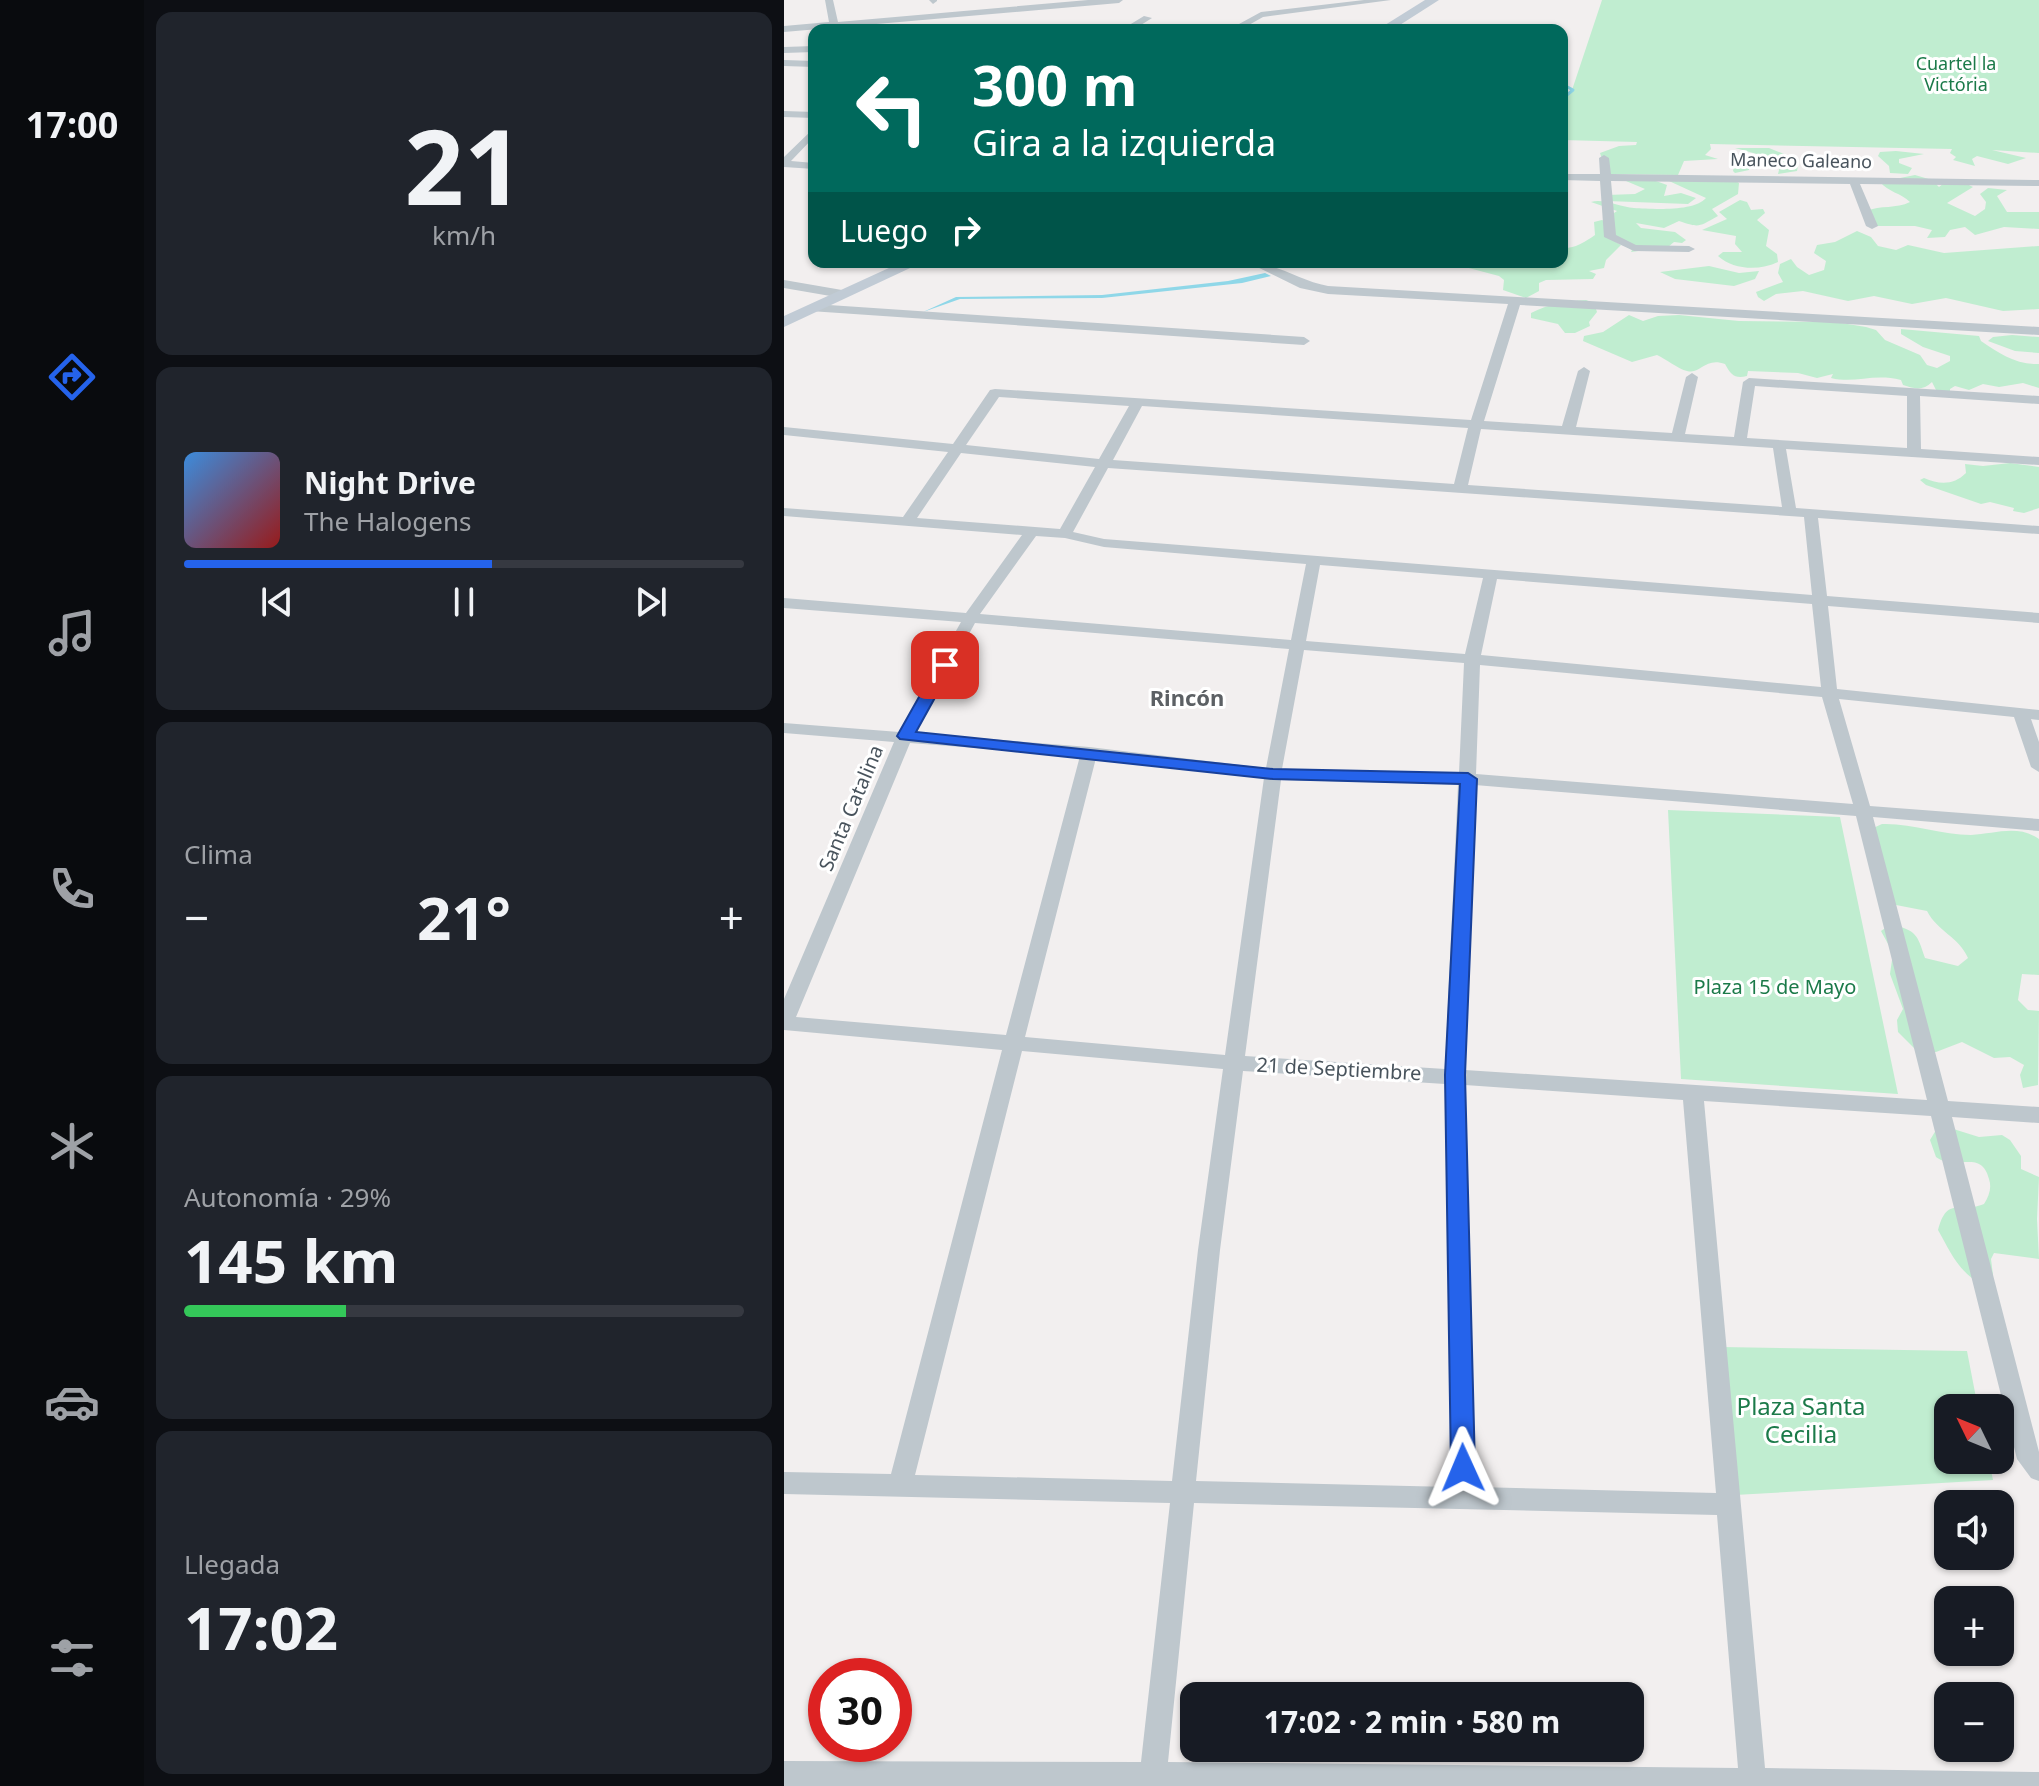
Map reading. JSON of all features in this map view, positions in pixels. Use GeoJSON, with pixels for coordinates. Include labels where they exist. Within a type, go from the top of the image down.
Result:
{"type":"FeatureCollection","features":[{"type":"Feature","properties":{"kind":"main road"},"geometry":{"type":"LineString","coordinates":[[1393,24],[1433,0]]}},
{"type":"Feature","properties":{"kind":"main road"},"geometry":{"type":"LineString","coordinates":[[784,322],[901,268]]}},
{"type":"Feature","properties":{"kind":"street"},"geometry":{"type":"LineString","coordinates":[[829,0],[834,24],[1119,0]]}},
{"type":"Feature","properties":{"kind":"street"},"geometry":{"type":"LineString","coordinates":[[1234,24],[1248,17],[1357,0]]}},
{"type":"Feature","properties":{"kind":"street"},"geometry":{"type":"LineString","coordinates":[[1240,24],[1248,17],[1387,0]]}},
{"type":"Feature","properties":{"kind":"street"},"geometry":{"type":"LineString","coordinates":[[1136,24],[1147,18]]}},
{"type":"Feature","properties":{"kind":"street"},"geometry":{"type":"LineString","coordinates":[[784,29],[808,27]]}},
{"type":"Feature","properties":{"kind":"street"},"geometry":{"type":"LineString","coordinates":[[784,50],[808,49]]}},
{"type":"Feature","properties":{"kind":"street"},"geometry":{"type":"LineString","coordinates":[[784,63],[808,64]]}},
{"type":"Feature","properties":{"kind":"street"},"geometry":{"type":"LineString","coordinates":[[784,114],[808,115]]}},
{"type":"Feature","properties":{"kind":"street"},"geometry":{"type":"LineString","coordinates":[[784,164],[808,138]]}},
{"type":"Feature","properties":{"kind":"street"},"geometry":{"type":"LineString","coordinates":[[1604,158],[1610,237],[1634,248],[1689,249]]}},
{"type":"Feature","properties":{"kind":"street"},"geometry":{"type":"LineString","coordinates":[[784,164],[808,166]]}},
{"type":"Feature","properties":{"kind":"street","name":"Maneco Galeano"},"geometry":{"type":"LineString","coordinates":[[1568,177],[2039,183]]}},
{"type":"Feature","properties":{"kind":"street"},"geometry":{"type":"LineString","coordinates":[[1853,179],[1872,226]]}},
{"type":"Feature","properties":{"kind":"street"},"geometry":{"type":"LineString","coordinates":[[1266,268],[1304,285],[1328,290],[2039,331]]}},
{"type":"Feature","properties":{"kind":"street"},"geometry":{"type":"LineString","coordinates":[[784,284],[842,294]]}},
{"type":"Feature","properties":{"kind":"street"},"geometry":{"type":"LineString","coordinates":[[1460,488],[1475,427],[1515,300]]}},
{"type":"Feature","properties":{"kind":"street"},"geometry":{"type":"LineString","coordinates":[[814,308],[1304,341]]}},
{"type":"Feature","properties":{"kind":"street"},"geometry":{"type":"LineString","coordinates":[[1568,430],[1584,371]]}},
{"type":"Feature","properties":{"kind":"street"},"geometry":{"type":"LineString","coordinates":[[1677,438],[1692,377]]}},
{"type":"Feature","properties":{"kind":"street"},"geometry":{"type":"LineString","coordinates":[[1740,443],[1749,382],[1913,395],[2039,400]]}},
{"type":"Feature","properties":{"kind":"street"},"geometry":{"type":"LineString","coordinates":[[909,519],[995,393],[1475,427],[1568,430],[2039,461]]}},
{"type":"Feature","properties":{"kind":"street"},"geometry":{"type":"LineString","coordinates":[[1913,395],[1914,454]]}},
{"type":"Feature","properties":{"kind":"street"},"geometry":{"type":"LineString","coordinates":[[1065,534],[1101,463],[1138,401]]}},
{"type":"Feature","properties":{"kind":"street"},"geometry":{"type":"LineString","coordinates":[[784,431],[1101,463],[2039,530]]}},
{"type":"Feature","properties":{"kind":"street"},"geometry":{"type":"LineString","coordinates":[[1779,445],[1790,514]]}},
{"type":"Feature","properties":{"kind":"street"},"geometry":{"type":"LineString","coordinates":[[784,512],[909,519],[1065,534],[1104,543],[2039,618]]}},
{"type":"Feature","properties":{"kind":"street"},"geometry":{"type":"LineString","coordinates":[[1811,516],[1829,692],[1863,810],[2029,1459],[2039,1470]]}},
{"type":"Feature","properties":{"kind":"street","name":"Santa Catalina"},"geometry":{"type":"LineString","coordinates":[[784,1022],[905,736],[971,617],[1032,531]]}},
{"type":"Feature","properties":{"kind":"street"},"geometry":{"type":"LineString","coordinates":[[1153,1781],[1209,1250],[1273,774],[1314,560]]}},
{"type":"Feature","properties":{"kind":"street"},"geometry":{"type":"LineString","coordinates":[[1464,1498],[1455,1075],[1472,659],[1491,573]]}},
{"type":"Feature","properties":{"kind":"street"},"geometry":{"type":"LineString","coordinates":[[784,603],[1472,659],[2039,715]]}},
{"type":"Feature","properties":{"kind":"street"},"geometry":{"type":"LineString","coordinates":[[2021,713],[2039,767]]}},
{"type":"Feature","properties":{"kind":"street"},"geometry":{"type":"LineString","coordinates":[[784,728],[1089,752],[1273,774],[1468,779],[2039,825]]}},
{"type":"Feature","properties":{"kind":"street"},"geometry":{"type":"LineString","coordinates":[[900,1485],[1089,752]]}},
{"type":"Feature","properties":{"kind":"street","name":"21 de Septiembre"},"geometry":{"type":"LineString","coordinates":[[784,1022],[1236,1063],[1455,1075],[1693,1095],[2039,1115]]}},
{"type":"Feature","properties":{"kind":"street"},"geometry":{"type":"LineString","coordinates":[[1693,1095],[1752,1784]]}},
{"type":"Feature","properties":{"kind":"street"},"geometry":{"type":"LineString","coordinates":[[784,1483],[1726,1504]]}},
{"type":"Feature","properties":{"kind":"street"},"geometry":{"type":"LineString","coordinates":[[784,1774],[831,1780],[2039,1786]]}},
{"type":"Feature","properties":{"kind":"green space","name":"Cuartel la Victória"},"geometry":{"type":"Polygon","coordinates":[[[1602,0],[2039,0],[2039,153],[1992,150],[2026,158],[2008,164],[1977,156],[1972,159],[1975,166],[1953,160],[1956,157],[1950,153],[1952,149],[1710,144],[1711,149],[1705,155],[1718,159],[1684,161],[1678,175],[1607,174],[1600,153],[1619,146],[1636,145],[1637,142],[1568,140],[1568,95],[1602,0]]]}},
{"type":"Feature","properties":{"kind":"green space"},"geometry":{"type":"Polygon","coordinates":[[[1735,148],[1769,148],[1799,160],[1797,171],[1778,174],[1780,166],[1775,158],[1750,161],[1749,170],[1735,173],[1735,163],[1764,156],[1735,148]]]}},
{"type":"Feature","properties":{"kind":"green space"},"geometry":{"type":"Polygon","coordinates":[[[1880,152],[1924,154],[1899,159],[1899,163],[1912,168],[1908,174],[1890,173],[1889,166],[1878,156],[1880,152]]]}},
{"type":"Feature","properties":{"kind":"green space"},"geometry":{"type":"Polygon","coordinates":[[[1915,175],[1932,180],[1939,187],[1956,181],[1973,187],[1947,203],[1975,216],[1985,209],[1986,202],[1980,194],[1988,188],[2007,190],[1997,196],[2007,212],[2039,212],[2039,229],[2004,227],[1975,235],[1965,227],[1950,230],[1945,237],[1927,238],[1932,230],[1915,226],[1877,226],[1866,211],[1910,202],[1880,182],[1915,175]]]}},
{"type":"Feature","properties":{"kind":"green space"},"geometry":{"type":"Polygon","coordinates":[[[1734,180],[1739,183],[1738,194],[1712,209],[1718,216],[1702,224],[1679,221],[1664,228],[1636,223],[1641,228],[1675,232],[1686,240],[1674,242],[1668,247],[1631,252],[1614,240],[1611,215],[1617,211],[1591,202],[1634,208],[1683,208],[1706,198],[1669,181],[1734,180]]]}},
{"type":"Feature","properties":{"kind":"green space"},"geometry":{"type":"Polygon","coordinates":[[[1626,181],[1656,181],[1667,185],[1664,196],[1681,193],[1696,198],[1688,204],[1607,201],[1607,195],[1635,194],[1645,189],[1626,181]]]}},
{"type":"Feature","properties":{"kind":"green space"},"geometry":{"type":"Polygon","coordinates":[[[1740,200],[1747,202],[1751,210],[1763,209],[1765,213],[1757,220],[1769,230],[1766,246],[1777,254],[1778,262],[1755,268],[1731,264],[1718,256],[1723,252],[1742,252],[1735,244],[1736,236],[1702,230],[1727,219],[1719,212],[1740,200]]]}},
{"type":"Feature","properties":{"kind":"green space"},"geometry":{"type":"Polygon","coordinates":[[[1602,220],[1609,223],[1604,235],[1621,245],[1606,260],[1604,268],[1589,271],[1596,274],[1593,279],[1546,280],[1539,283],[1539,291],[1526,298],[1503,290],[1504,280],[1499,276],[1469,268],[1568,268],[1568,248],[1595,235],[1594,222],[1602,220]]]}},
{"type":"Feature","properties":{"kind":"green space"},"geometry":{"type":"Polygon","coordinates":[[[1857,231],[1871,237],[1878,246],[1896,250],[1908,245],[1944,253],[2039,246],[2039,309],[2003,311],[1946,298],[1912,304],[1874,296],[1848,301],[1803,291],[1776,294],[1764,301],[1758,297],[1756,292],[1783,282],[1778,273],[1780,264],[1791,259],[1809,275],[1824,270],[1826,261],[1814,253],[1817,245],[1835,242],[1857,231]]]}},
{"type":"Feature","properties":{"kind":"green space"},"geometry":{"type":"Polygon","coordinates":[[[1709,266],[1739,273],[1759,271],[1755,279],[1734,286],[1675,279],[1660,272],[1709,266]]]}},
{"type":"Feature","properties":{"kind":"green space"},"geometry":{"type":"Polygon","coordinates":[[[1586,300],[1594,303],[1597,312],[1589,322],[1590,326],[1575,333],[1565,333],[1558,324],[1531,318],[1531,313],[1544,307],[1586,300]]]}},
{"type":"Feature","properties":{"kind":"green space"},"geometry":{"type":"Polygon","coordinates":[[[1629,315],[1643,321],[1658,316],[1679,315],[1739,321],[1835,322],[1866,327],[1876,330],[1885,340],[1920,355],[1927,365],[1937,368],[1950,361],[1950,356],[1923,347],[1901,334],[1901,329],[1979,336],[1981,341],[2008,357],[2023,363],[2039,364],[2039,388],[2023,383],[1999,387],[1983,384],[1969,390],[1955,386],[1950,389],[1950,397],[1937,392],[1932,382],[1919,388],[1903,385],[1901,380],[1891,378],[1840,380],[1831,378],[1833,374],[1817,378],[1798,373],[1748,371],[1747,376],[1739,377],[1731,373],[1725,364],[1718,362],[1692,372],[1657,355],[1632,362],[1583,341],[1584,336],[1603,332],[1629,315]]]}},
{"type":"Feature","properties":{"kind":"green space"},"geometry":{"type":"Polygon","coordinates":[[[1993,337],[2039,337],[2039,353],[2015,351],[1988,341],[1993,337]]]}},
{"type":"Feature","properties":{"kind":"green space"},"geometry":{"type":"Polygon","coordinates":[[[2010,463],[2039,467],[2039,508],[2024,513],[1990,502],[1981,504],[1926,485],[1920,480],[1952,482],[1966,473],[1965,464],[2010,463]]]}},
{"type":"Feature","properties":{"kind":"green space","name":"Plaza 15 de Mayo"},"geometry":{"type":"Polygon","coordinates":[[[1668,810],[1840,817],[1898,1094],[1681,1079],[1668,810]]]}},
{"type":"Feature","properties":{"kind":"green space"},"geometry":{"type":"Polygon","coordinates":[[[1882,824],[1971,835],[2014,831],[2039,839],[2039,975],[2022,974],[2018,1000],[2028,1010],[2039,1011],[2038,1085],[2023,1088],[2020,1075],[2024,1065],[2010,1057],[1994,1058],[1962,1042],[1936,1052],[1919,1053],[1898,1032],[1897,1020],[1903,1009],[1890,974],[1893,953],[1881,931],[1891,924],[1911,932],[1918,939],[1925,958],[1958,966],[1968,958],[1959,944],[1927,911],[1896,905],[1885,898],[1871,829],[1882,824]]]}},
{"type":"Feature","properties":{"kind":"green space"},"geometry":{"type":"Polygon","coordinates":[[[1947,1127],[1979,1137],[2002,1135],[2010,1140],[2021,1156],[2021,1169],[2039,1177],[2039,1259],[1994,1253],[1991,1259],[1993,1275],[1982,1285],[1961,1268],[1938,1230],[1950,1209],[1984,1204],[1990,1189],[1985,1170],[1980,1165],[1944,1161],[1936,1157],[1930,1140],[1936,1130],[1947,1127]]]}},
{"type":"Feature","properties":{"kind":"green space","name":"Plaza Santa Cecilia"},"geometry":{"type":"Polygon","coordinates":[[[1722,1347],[1967,1351],[1975,1394],[1934,1394],[1934,1474],[1992,1474],[1993,1480],[1735,1495],[1722,1347]]]}},
{"type":"Feature","properties":{"kind":"water"},"geometry":{"type":"Polygon","coordinates":[[[1265,273],[1271,276],[1242,283],[1102,298],[960,299],[923,312],[956,297],[1102,295],[1228,281],[1265,273]]]}},
{"type":"Feature","properties":{"kind":"waterway"},"geometry":{"type":"LineString","coordinates":[[1568,87],[1573,90],[1568,94]]}},
{"type":"Feature","properties":{"kind":"district","name":"Rincón"},"geometry":{"type":"Point","coordinates":[1187,698]}},
{"type":"Feature","properties":{"kind":"route"},"geometry":{"type":"LineString","coordinates":[[945,665],[905,736],[1089,752],[1273,774],[1468,779],[1455,1075],[1463,1468]]}}]}
